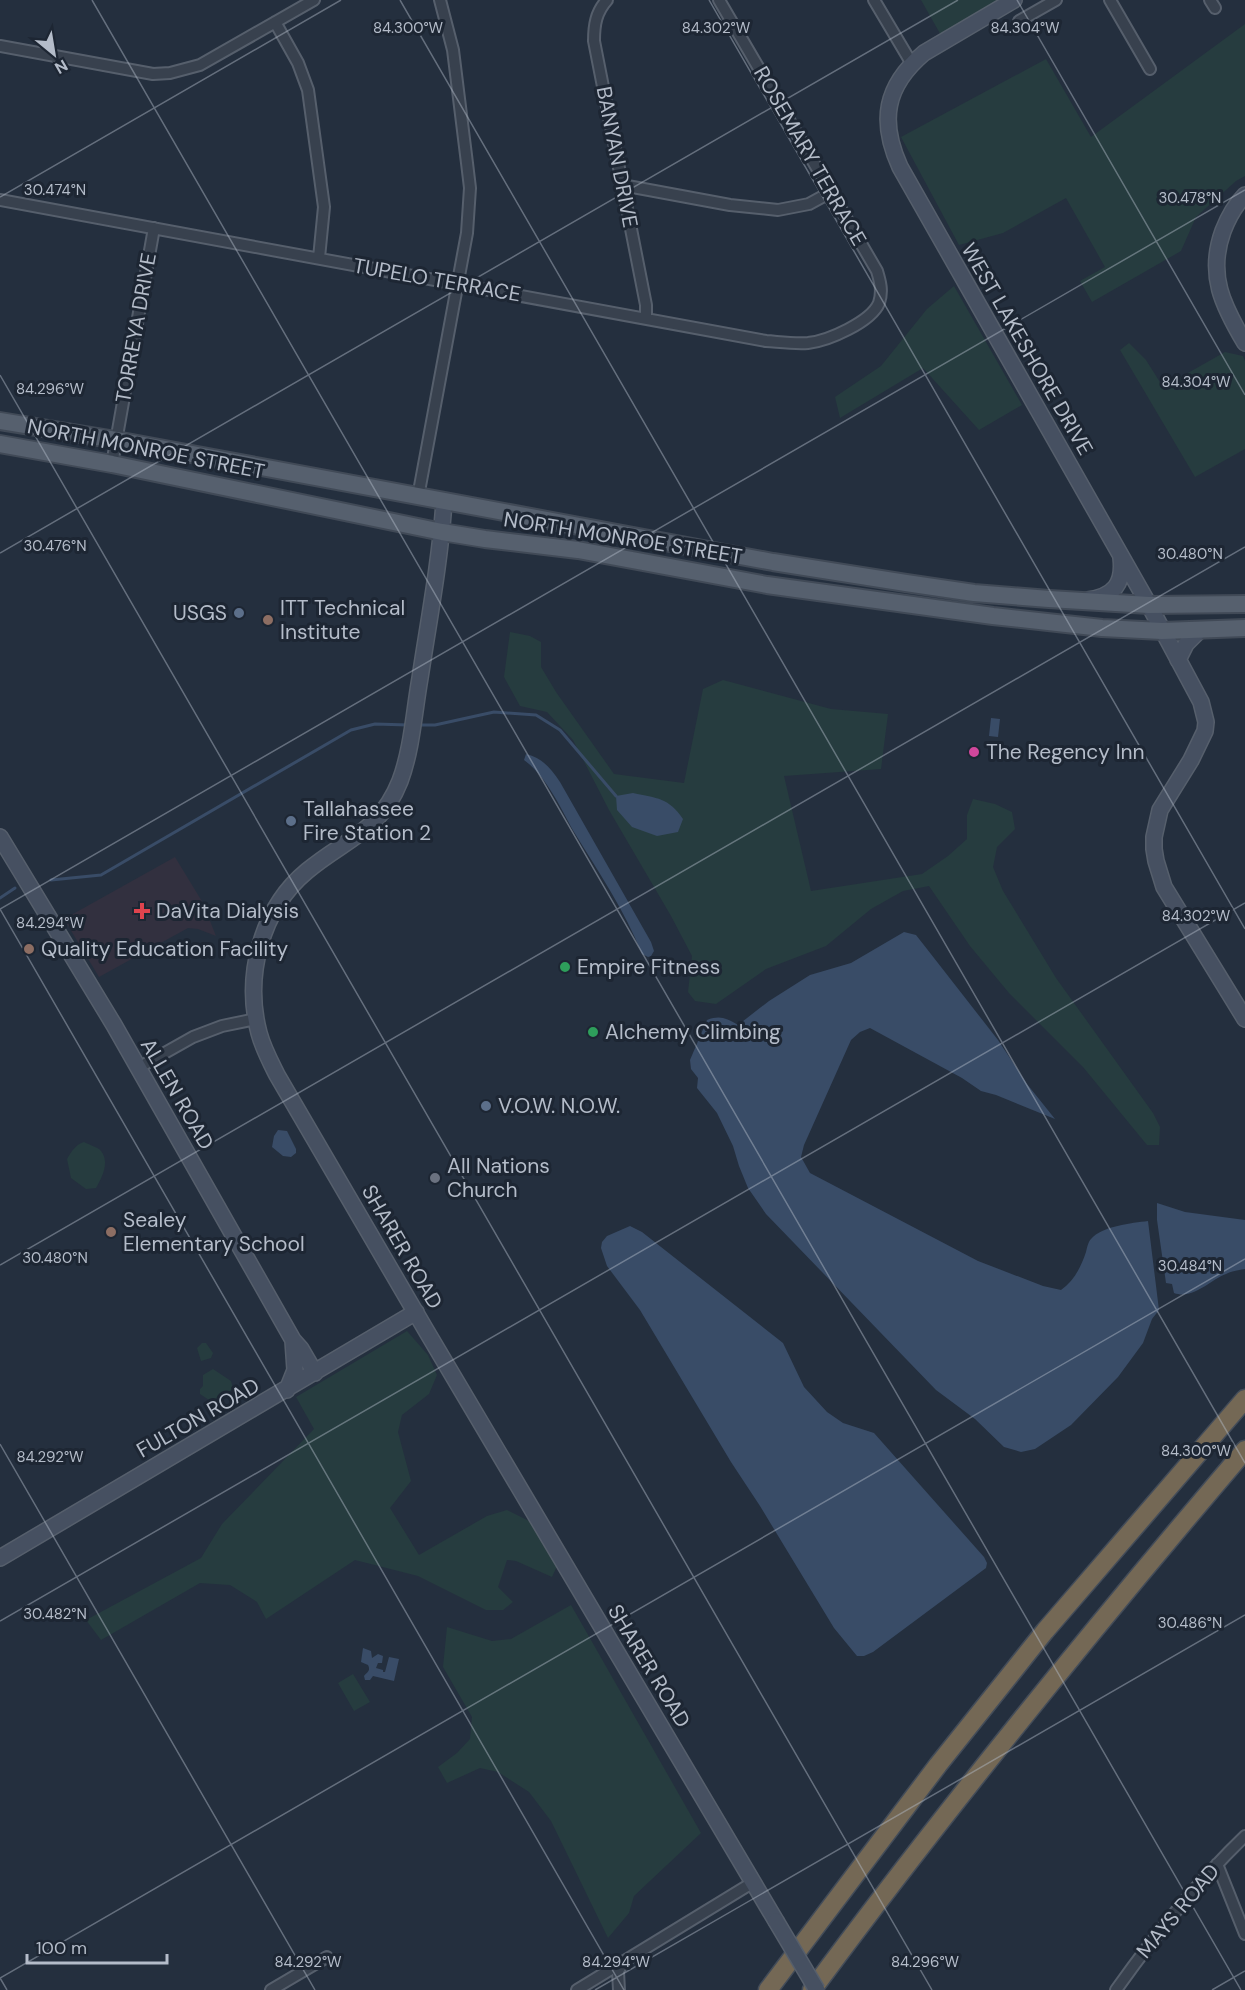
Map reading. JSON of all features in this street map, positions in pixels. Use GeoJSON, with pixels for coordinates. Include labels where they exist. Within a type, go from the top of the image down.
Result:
{"type":"FeatureCollection","features":[{"type":"Feature","properties":{"kind":"highway"},"geometry":{"type":"LineString","coordinates":[[768,1990],[895,1821],[1045,1631],[1245,1399]]}},
{"type":"Feature","properties":{"kind":"highway"},"geometry":{"type":"LineString","coordinates":[[812,1990],[1116,1602],[1245,1450]]}},
{"type":"Feature","properties":{"kind":"main road","name":"NORTH MONROE STREET"},"geometry":{"type":"LineString","coordinates":[[0,421],[116,440],[781,564],[974,593],[1149,605],[1245,604]]}},
{"type":"Feature","properties":{"kind":"main road","name":"NORTH MONROE STREET"},"geometry":{"type":"LineString","coordinates":[[0,444],[112,464],[442,532],[578,550],[767,585],[968,613],[1102,628],[1162,631],[1245,628]]}},
{"type":"Feature","properties":{"kind":"main road"},"geometry":{"type":"LineString","coordinates":[[292,501],[296,474]]}},
{"type":"Feature","properties":{"kind":"main road"},"geometry":{"type":"LineString","coordinates":[[604,555],[609,532]]}},
{"type":"Feature","properties":{"kind":"main road"},"geometry":{"type":"LineString","coordinates":[[628,559],[636,537]]}},
{"type":"Feature","properties":{"kind":"main road"},"geometry":{"type":"LineString","coordinates":[[767,585],[781,564]]}},
{"type":"Feature","properties":{"kind":"main road"},"geometry":{"type":"LineString","coordinates":[[781,564],[786,587]]}},
{"type":"Feature","properties":{"kind":"main road"},"geometry":{"type":"LineString","coordinates":[[968,613],[974,593]]}},
{"type":"Feature","properties":{"kind":"street"},"geometry":{"type":"LineString","coordinates":[[0,46],[153,74],[170,73],[200,65],[314,0]]}},
{"type":"Feature","properties":{"kind":"street"},"geometry":{"type":"LineString","coordinates":[[418,497],[467,233],[470,188],[453,50],[440,0]]}},
{"type":"Feature","properties":{"kind":"street","name":"BANYAN DRIVE"},"geometry":{"type":"LineString","coordinates":[[607,0],[595,22],[594,41],[646,305],[646,318]]}},
{"type":"Feature","properties":{"kind":"street","name":"ROSEMARY TERRACE"},"geometry":{"type":"LineString","coordinates":[[719,0],[877,271],[882,292],[877,308],[870,315]]}},
{"type":"Feature","properties":{"kind":"street"},"geometry":{"type":"LineString","coordinates":[[874,0],[912,64],[924,53],[1014,0]]}},
{"type":"Feature","properties":{"kind":"street"},"geometry":{"type":"LineString","coordinates":[[1019,21],[1056,0]]}},
{"type":"Feature","properties":{"kind":"street"},"geometry":{"type":"LineString","coordinates":[[1110,0],[1150,69]]}},
{"type":"Feature","properties":{"kind":"street"},"geometry":{"type":"LineString","coordinates":[[275,22],[298,63],[308,90],[324,207],[320,258]]}},
{"type":"Feature","properties":{"kind":"street","name":"WEST LAKESHORE DRIVE"},"geometry":{"type":"LineString","coordinates":[[912,64],[899,80],[891,98],[887,124],[890,144],[900,167],[1149,605],[1201,702],[1206,722],[1201,741],[1160,810],[1154,837],[1156,861],[1169,895],[1245,1019]]}},
{"type":"Feature","properties":{"kind":"street"},"geometry":{"type":"LineString","coordinates":[[622,185],[730,206],[778,210],[809,204],[831,192]]}},
{"type":"Feature","properties":{"kind":"street"},"geometry":{"type":"LineString","coordinates":[[1245,195],[1234,208],[1217,253],[1217,279],[1224,305],[1245,343]]}},
{"type":"Feature","properties":{"kind":"street","name":"TUPELO TERRACE"},"geometry":{"type":"LineString","coordinates":[[0,200],[766,340],[789,343],[819,340],[837,334],[870,315]]}},
{"type":"Feature","properties":{"kind":"street","name":"TORREYA DRIVE"},"geometry":{"type":"LineString","coordinates":[[112,464],[153,228]]}},
{"type":"Feature","properties":{"kind":"street","name":"SHARER ROAD"},"geometry":{"type":"LineString","coordinates":[[444,502],[442,532],[416,704],[400,780],[380,814],[360,834],[302,876],[283,897],[273,913],[257,956],[254,993],[256,1019],[266,1052],[277,1075],[817,1990]]}},
{"type":"Feature","properties":{"kind":"street"},"geometry":{"type":"LineString","coordinates":[[1082,601],[1103,596],[1116,587],[1122,576],[1121,558]]}},
{"type":"Feature","properties":{"kind":"street"},"geometry":{"type":"LineString","coordinates":[[1178,660],[1186,644],[1200,630]]}},
{"type":"Feature","properties":{"kind":"street","name":"ALLEN ROAD"},"geometry":{"type":"LineString","coordinates":[[0,837],[138,1068],[293,1340],[315,1373]]}},
{"type":"Feature","properties":{"kind":"street"},"geometry":{"type":"LineString","coordinates":[[138,1068],[193,1037],[222,1026],[256,1019]]}},
{"type":"Feature","properties":{"kind":"street","name":"FULTON ROAD"},"geometry":{"type":"LineString","coordinates":[[0,1558],[416,1312]]}},
{"type":"Feature","properties":{"kind":"street"},"geometry":{"type":"LineString","coordinates":[[287,1390],[295,1370],[293,1340]]}},
{"type":"Feature","properties":{"kind":"street","name":"MAYS ROAD"},"geometry":{"type":"LineString","coordinates":[[1116,1990],[1154,1936],[1217,1864],[1245,1836]]}},
{"type":"Feature","properties":{"kind":"street"},"geometry":{"type":"LineString","coordinates":[[1217,1864],[1245,1934]]}},
{"type":"Feature","properties":{"kind":"street"},"geometry":{"type":"LineString","coordinates":[[577,1990],[752,1883]]}},
{"type":"Feature","properties":{"kind":"street"},"geometry":{"type":"LineString","coordinates":[[272,1990],[327,1957]]}},
{"type":"Feature","properties":{"kind":"street"},"geometry":{"type":"LineString","coordinates":[[619,1990],[618,1971],[622,1964]]}},
{"type":"Feature","properties":{"kind":"shaded area","name":"DaVita Dialysis"},"geometry":{"type":"Polygon","coordinates":[[[175,857],[203,903],[216,936],[188,928],[99,977],[64,919],[175,857]]]}},
{"type":"Feature","properties":{"kind":"green space"},"geometry":{"type":"Polygon","coordinates":[[[921,0],[1002,0],[942,37],[921,0]]]}},
{"type":"Feature","properties":{"kind":"green space"},"geometry":{"type":"Polygon","coordinates":[[[1245,24],[1245,176],[1236,181],[1196,217],[1181,251],[1092,302],[1080,281],[1105,267],[1066,198],[1003,233],[959,245],[901,137],[1046,59],[1091,137],[1245,24]]]}},
{"type":"Feature","properties":{"kind":"green space"},"geometry":{"type":"Polygon","coordinates":[[[954,286],[1022,405],[979,430],[923,368],[840,418],[835,397],[881,366],[927,309],[954,286]]]}},
{"type":"Feature","properties":{"kind":"green space"},"geometry":{"type":"Polygon","coordinates":[[[1129,343],[1146,360],[1163,387],[1225,352],[1243,356],[1245,361],[1245,449],[1195,477],[1120,350],[1129,343]]]}},
{"type":"Feature","properties":{"kind":"green space"},"geometry":{"type":"Polygon","coordinates":[[[510,632],[530,636],[541,642],[541,667],[614,774],[684,783],[703,689],[723,680],[831,709],[888,714],[881,769],[784,776],[811,891],[922,874],[967,839],[967,815],[973,799],[995,804],[1012,812],[1015,829],[997,847],[993,867],[1003,891],[1056,978],[1153,1113],[1160,1127],[1159,1145],[1147,1145],[1083,1067],[1009,993],[970,946],[929,886],[903,891],[871,909],[826,946],[766,969],[716,1004],[695,1001],[688,992],[692,956],[609,810],[573,740],[547,712],[520,706],[504,677],[510,632]]]}},
{"type":"Feature","properties":{"kind":"green space"},"geometry":{"type":"Polygon","coordinates":[[[84,1142],[100,1150],[104,1155],[103,1175],[96,1188],[86,1189],[71,1178],[67,1159],[76,1146],[84,1142]]]}},
{"type":"Feature","properties":{"kind":"green space"},"geometry":{"type":"Polygon","coordinates":[[[407,1331],[428,1355],[437,1375],[429,1394],[402,1415],[398,1432],[411,1481],[390,1508],[419,1555],[487,1516],[507,1510],[531,1522],[557,1566],[552,1577],[516,1561],[507,1560],[498,1587],[513,1602],[503,1610],[486,1610],[418,1576],[355,1560],[266,1619],[257,1602],[230,1585],[200,1583],[101,1640],[86,1620],[201,1558],[222,1524],[314,1429],[296,1397],[407,1331]]]}},
{"type":"Feature","properties":{"kind":"green space"},"geometry":{"type":"Polygon","coordinates":[[[202,1343],[206,1343],[213,1353],[211,1358],[201,1361],[197,1348],[202,1343]]]}},
{"type":"Feature","properties":{"kind":"green space"},"geometry":{"type":"Polygon","coordinates":[[[213,1369],[231,1381],[233,1388],[222,1400],[212,1402],[200,1394],[200,1389],[203,1386],[203,1375],[213,1369]]]}},
{"type":"Feature","properties":{"kind":"green space"},"geometry":{"type":"Polygon","coordinates":[[[571,1605],[701,1833],[634,1896],[629,1913],[608,1938],[551,1821],[529,1792],[498,1772],[480,1768],[447,1783],[438,1767],[457,1753],[470,1739],[472,1717],[443,1667],[447,1627],[492,1641],[511,1639],[571,1605]]]}},
{"type":"Feature","properties":{"kind":"green space"},"geometry":{"type":"Polygon","coordinates":[[[353,1674],[370,1702],[354,1711],[338,1683],[353,1674]]]}},
{"type":"Feature","properties":{"kind":"water"},"geometry":{"type":"Polygon","coordinates":[[[991,718],[1000,719],[998,737],[989,736],[991,718]]]}},
{"type":"Feature","properties":{"kind":"water"},"geometry":{"type":"Polygon","coordinates":[[[526,754],[542,761],[560,782],[651,942],[654,951],[651,956],[642,954],[602,876],[552,793],[540,775],[524,760],[526,754]]]}},
{"type":"Feature","properties":{"kind":"water"},"geometry":{"type":"Polygon","coordinates":[[[633,793],[656,798],[673,807],[683,819],[678,832],[657,836],[632,827],[617,810],[616,796],[633,793]]]}},
{"type":"Feature","properties":{"kind":"water"},"geometry":{"type":"Polygon","coordinates":[[[904,932],[916,935],[998,1040],[1027,1084],[1055,1119],[981,1091],[962,1078],[870,1028],[860,1032],[851,1040],[804,1145],[801,1157],[810,1173],[978,1261],[1043,1286],[1061,1290],[1076,1273],[1089,1242],[1096,1235],[1118,1226],[1148,1221],[1159,1310],[1152,1319],[1143,1343],[1118,1377],[1071,1425],[1035,1449],[1021,1452],[1004,1447],[975,1419],[936,1390],[766,1214],[748,1188],[733,1146],[717,1113],[697,1088],[698,1078],[691,1069],[690,1060],[707,1020],[723,1018],[738,1025],[769,1001],[810,975],[851,963],[904,932]]]}},
{"type":"Feature","properties":{"kind":"water"},"geometry":{"type":"Polygon","coordinates":[[[278,1130],[287,1131],[296,1149],[296,1153],[291,1157],[283,1156],[272,1147],[278,1130]]]}},
{"type":"Feature","properties":{"kind":"water"},"geometry":{"type":"Polygon","coordinates":[[[1157,1203],[1185,1212],[1245,1220],[1245,1269],[1228,1273],[1195,1292],[1174,1293],[1172,1284],[1166,1283],[1157,1220],[1157,1203]]]}},
{"type":"Feature","properties":{"kind":"water"},"geometry":{"type":"Polygon","coordinates":[[[630,1226],[642,1232],[783,1343],[804,1387],[827,1412],[843,1423],[874,1433],[984,1557],[987,1563],[986,1568],[873,1652],[857,1656],[834,1628],[640,1310],[607,1266],[601,1248],[602,1242],[607,1236],[630,1226]]]}},
{"type":"Feature","properties":{"kind":"water"},"geometry":{"type":"Polygon","coordinates":[[[363,1648],[371,1651],[372,1658],[378,1654],[383,1656],[382,1663],[378,1663],[376,1668],[383,1672],[385,1672],[389,1657],[399,1659],[394,1681],[373,1676],[370,1680],[365,1680],[364,1676],[369,1669],[368,1665],[361,1662],[363,1648]]]}},
{"type":"Feature","properties":{"kind":"waterway"},"geometry":{"type":"LineString","coordinates":[[418,725],[435,725],[494,712],[536,715],[560,730],[616,796]]}},
{"type":"Feature","properties":{"kind":"waterway"},"geometry":{"type":"LineString","coordinates":[[51,880],[101,875],[351,730],[375,724],[408,725]]}},
{"type":"Feature","properties":{"kind":"waterway"},"geometry":{"type":"LineString","coordinates":[[0,898],[15,888]]}},
{"type":"Feature","properties":{"kind":"place","name":"USGS"},"geometry":{"type":"Point","coordinates":[239,613]}},
{"type":"Feature","properties":{"kind":"place","name":"ITT Technical Institute"},"geometry":{"type":"Point","coordinates":[268,620]}},
{"type":"Feature","properties":{"kind":"place","name":"The Regency Inn"},"geometry":{"type":"Point","coordinates":[974,752]}},
{"type":"Feature","properties":{"kind":"place","name":"Tallahassee Fire Station 2"},"geometry":{"type":"Point","coordinates":[291,821]}},
{"type":"Feature","properties":{"kind":"place","name":"DaVita Dialysis"},"geometry":{"type":"Point","coordinates":[142,911]}},
{"type":"Feature","properties":{"kind":"place","name":"Quality Education Facility"},"geometry":{"type":"Point","coordinates":[29,949]}},
{"type":"Feature","properties":{"kind":"place","name":"Empire Fitness"},"geometry":{"type":"Point","coordinates":[565,967]}},
{"type":"Feature","properties":{"kind":"place","name":"Alchemy Climbing"},"geometry":{"type":"Point","coordinates":[593,1032]}},
{"type":"Feature","properties":{"kind":"place","name":"V.O.W. N.O.W."},"geometry":{"type":"Point","coordinates":[486,1106]}},
{"type":"Feature","properties":{"kind":"place","name":"All Nations Church"},"geometry":{"type":"Point","coordinates":[435,1178]}},
{"type":"Feature","properties":{"kind":"place","name":"Sealey Elementary School"},"geometry":{"type":"Point","coordinates":[111,1232]}}]}
